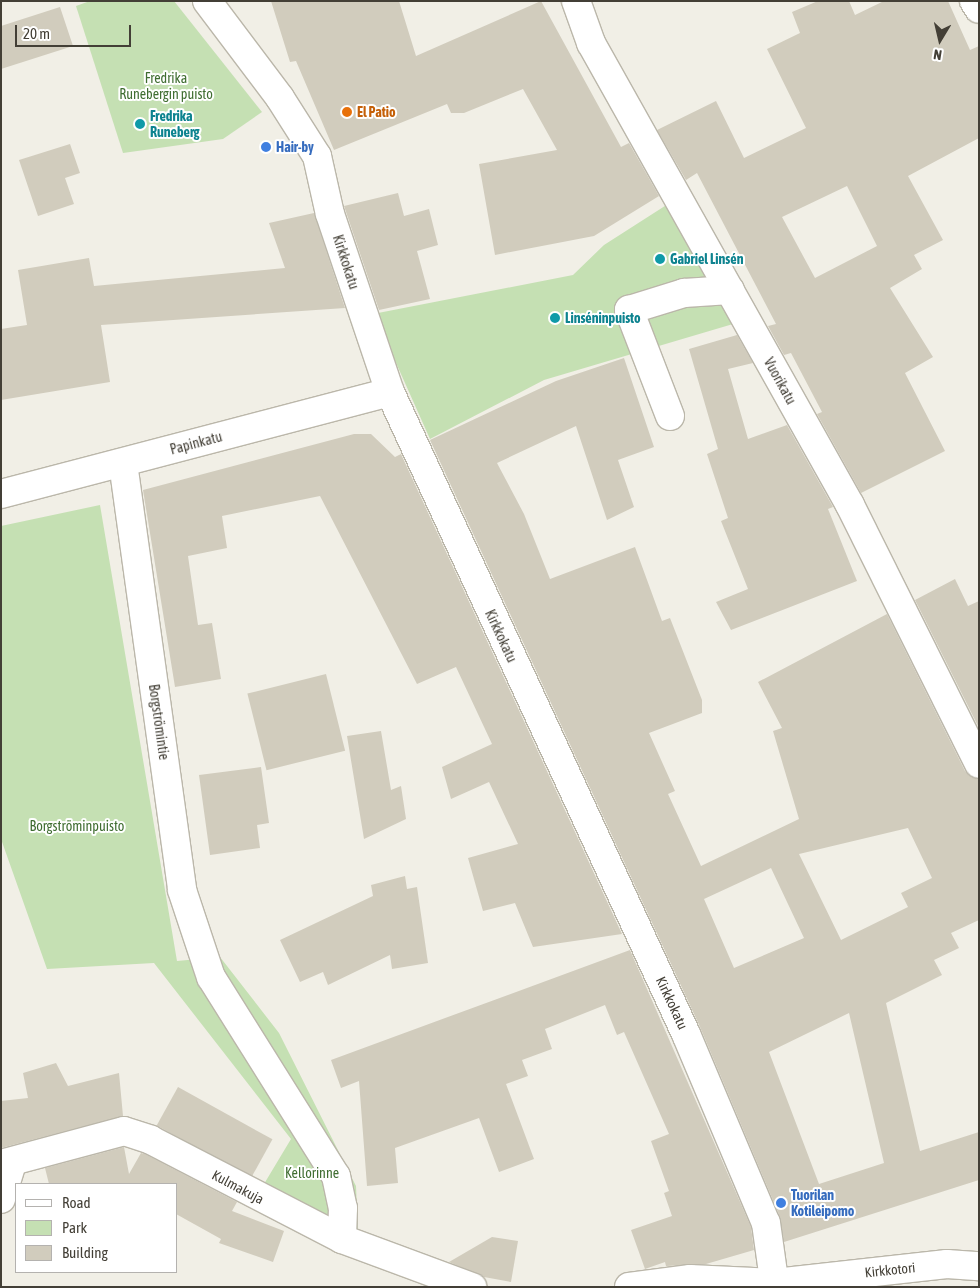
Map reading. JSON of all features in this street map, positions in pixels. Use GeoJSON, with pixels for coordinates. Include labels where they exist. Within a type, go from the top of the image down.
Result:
{"type":"FeatureCollection","features":[{"type":"Feature","properties":{"kind":"street","name":"Kirkkokatu"},"geometry":{"type":"LineString","coordinates":[[207,1],[280,98],[317,156],[330,214],[390,392],[686,1034],[766,1223],[775,1285]]}},
{"type":"Feature","properties":{"kind":"street","name":"Vuorikatu"},"geometry":{"type":"LineString","coordinates":[[576,1],[591,43],[850,505],[979,764]]}},
{"type":"Feature","properties":{"kind":"street"},"geometry":{"type":"LineString","coordinates":[[974,1],[979,9]]}},
{"type":"Feature","properties":{"kind":"street"},"geometry":{"type":"LineString","coordinates":[[670,416],[629,310],[684,293],[730,290]]}},
{"type":"Feature","properties":{"kind":"street","name":"Papinkatu"},"geometry":{"type":"LineString","coordinates":[[1,494],[390,392]]}},
{"type":"Feature","properties":{"kind":"street","name":"Borgströmintie"},"geometry":{"type":"LineString","coordinates":[[123,462],[182,890],[211,977],[336,1176],[343,1208],[342,1239]]}},
{"type":"Feature","properties":{"kind":"street","name":"Kulmakuja"},"geometry":{"type":"LineString","coordinates":[[6,1164],[124,1132],[151,1140],[342,1239],[472,1287]]}},
{"type":"Feature","properties":{"kind":"street"},"geometry":{"type":"LineString","coordinates":[[1,1199],[6,1164]]}},
{"type":"Feature","properties":{"kind":"street","name":"Kirkkotori"},"geometry":{"type":"LineString","coordinates":[[775,1285],[947,1264],[979,1266]]}},
{"type":"Feature","properties":{"kind":"street"},"geometry":{"type":"LineString","coordinates":[[629,1287],[690,1279],[775,1285]]}},
{"type":"Feature","properties":{"kind":"green space","name":"Fredrika Runebergin puisto"},"geometry":{"type":"Polygon","coordinates":[[[90,1],[174,1],[262,112],[223,139],[123,153],[76,6],[90,1]]]}},
{"type":"Feature","properties":{"kind":"green space","name":"Linséninpuisto"},"geometry":{"type":"Polygon","coordinates":[[[668,204],[733,324],[544,380],[430,439],[380,327],[378,313],[573,275],[604,245],[668,204]]]}},
{"type":"Feature","properties":{"kind":"green space","name":"Borgströminpuisto"},"geometry":{"type":"Polygon","coordinates":[[[100,505],[177,961],[220,957],[279,1033],[356,1186],[358,1232],[261,1189],[291,1139],[154,963],[47,969],[1,839],[1,526],[100,505]]]}},
{"type":"Feature","properties":{"kind":"building"},"geometry":{"type":"Polygon","coordinates":[[[271,1],[399,1],[416,56],[541,1],[621,147],[629,143],[659,196],[594,236],[495,255],[479,164],[557,150],[523,89],[464,113],[451,113],[447,104],[334,150],[296,61],[290,62],[271,1]]]}},
{"type":"Feature","properties":{"kind":"building"},"geometry":{"type":"Polygon","coordinates":[[[818,1],[849,1],[855,15],[884,1],[948,1],[970,50],[979,46],[979,138],[908,176],[943,240],[914,255],[922,269],[890,288],[933,357],[905,373],[945,451],[861,493],[817,414],[822,412],[791,353],[784,355],[768,326],[776,324],[697,173],[686,180],[657,130],[716,101],[744,158],[806,128],[767,49],[800,33],[792,12],[818,1]],[[847,186],[782,217],[815,278],[877,246],[847,186]]]}},
{"type":"Feature","properties":{"kind":"building"},"geometry":{"type":"Polygon","coordinates":[[[60,7],[73,46],[1,69],[1,26],[60,7]]]}},
{"type":"Feature","properties":{"kind":"building"},"geometry":{"type":"Polygon","coordinates":[[[70,144],[80,173],[65,178],[74,204],[38,216],[19,160],[70,144]]]}},
{"type":"Feature","properties":{"kind":"building"},"geometry":{"type":"Polygon","coordinates":[[[398,193],[404,216],[429,209],[438,245],[417,251],[430,299],[379,310],[344,206],[398,193]]]}},
{"type":"Feature","properties":{"kind":"building"},"geometry":{"type":"Polygon","coordinates":[[[314,213],[345,308],[101,325],[110,382],[1,400],[1,329],[27,325],[18,270],[89,258],[94,286],[285,268],[269,223],[314,213]]]}},
{"type":"Feature","properties":{"kind":"building"},"geometry":{"type":"Polygon","coordinates":[[[737,335],[753,363],[728,369],[748,439],[787,425],[833,507],[828,509],[857,581],[731,630],[716,602],[748,589],[721,521],[728,518],[707,454],[718,449],[689,349],[737,335]]]}},
{"type":"Feature","properties":{"kind":"building"},"geometry":{"type":"Polygon","coordinates":[[[624,358],[654,447],[618,460],[634,507],[607,520],[576,426],[497,463],[524,514],[550,579],[635,547],[662,621],[670,618],[702,700],[702,713],[649,733],[675,791],[668,794],[701,866],[799,819],[773,731],[782,728],[758,682],[887,614],[965,771],[979,780],[979,920],[951,933],[959,948],[934,960],[942,975],[886,1003],[920,1151],[979,1132],[979,1180],[784,1242],[780,1217],[700,1027],[430,440],[556,381],[624,358]],[[908,828],[799,854],[841,940],[908,907],[901,893],[932,878],[908,828]],[[771,868],[704,899],[734,968],[804,938],[771,868]],[[849,1013],[769,1052],[819,1184],[884,1163],[849,1013]]]}},
{"type":"Feature","properties":{"kind":"building"},"geometry":{"type":"Polygon","coordinates":[[[354,434],[371,434],[395,457],[401,454],[622,934],[533,947],[515,903],[483,911],[468,858],[518,844],[489,782],[451,799],[442,767],[492,744],[456,667],[417,684],[320,496],[222,516],[227,548],[188,556],[198,625],[212,623],[221,679],[175,687],[143,490],[354,434]]]}},
{"type":"Feature","properties":{"kind":"building"},"geometry":{"type":"Polygon","coordinates":[[[955,579],[968,606],[979,601],[979,728],[915,600],[955,579]]]}},
{"type":"Feature","properties":{"kind":"building"},"geometry":{"type":"Polygon","coordinates":[[[326,674],[345,751],[267,770],[247,694],[326,674]]]}},
{"type":"Feature","properties":{"kind":"building"},"geometry":{"type":"Polygon","coordinates":[[[381,731],[391,790],[401,786],[406,819],[364,839],[347,736],[381,731]]]}},
{"type":"Feature","properties":{"kind":"building"},"geometry":{"type":"Polygon","coordinates":[[[261,767],[269,823],[257,825],[260,848],[210,855],[199,775],[261,767]]]}},
{"type":"Feature","properties":{"kind":"building"},"geometry":{"type":"Polygon","coordinates":[[[405,876],[407,889],[417,887],[428,963],[392,969],[390,955],[328,985],[323,972],[300,982],[280,940],[373,896],[371,885],[405,876]]]}},
{"type":"Feature","properties":{"kind":"building"},"geometry":{"type":"Polygon","coordinates":[[[630,950],[751,1227],[754,1250],[706,1264],[666,1266],[665,1262],[645,1269],[631,1230],[672,1216],[664,1193],[669,1191],[651,1141],[669,1134],[624,1032],[617,1035],[605,1005],[545,1029],[552,1049],[522,1060],[528,1076],[506,1084],[534,1159],[499,1172],[479,1118],[395,1148],[398,1183],[367,1186],[359,1081],[341,1088],[331,1060],[630,950]]]}},
{"type":"Feature","properties":{"kind":"building"},"geometry":{"type":"Polygon","coordinates":[[[56,1063],[68,1086],[119,1073],[123,1116],[1,1148],[1,1101],[28,1098],[23,1073],[56,1063]]]}},
{"type":"Feature","properties":{"kind":"building"},"geometry":{"type":"Polygon","coordinates":[[[178,1087],[272,1139],[251,1178],[157,1125],[178,1087]]]}},
{"type":"Feature","properties":{"kind":"building"},"geometry":{"type":"Polygon","coordinates":[[[124,1147],[129,1174],[141,1153],[145,1154],[237,1202],[232,1211],[284,1231],[273,1262],[219,1243],[221,1239],[178,1215],[178,1183],[49,1183],[45,1168],[124,1147]]]}},
{"type":"Feature","properties":{"kind":"building"},"geometry":{"type":"Polygon","coordinates":[[[492,1237],[518,1241],[511,1282],[484,1277],[449,1262],[492,1237]]]}},
{"type":"Feature","properties":{"kind":"place","name":"El Patio"},"geometry":{"type":"Point","coordinates":[347,112]}},
{"type":"Feature","properties":{"kind":"place","name":"Fredrika Runeberg"},"geometry":{"type":"Point","coordinates":[140,124]}},
{"type":"Feature","properties":{"kind":"place","name":"Hair-by"},"geometry":{"type":"Point","coordinates":[266,147]}},
{"type":"Feature","properties":{"kind":"place","name":"Gabriel Linsén"},"geometry":{"type":"Point","coordinates":[660,259]}},
{"type":"Feature","properties":{"kind":"place","name":"Linséninpuisto"},"geometry":{"type":"Point","coordinates":[555,318]}},
{"type":"Feature","properties":{"kind":"place","name":"Tuorilan Kotileipomo"},"geometry":{"type":"Point","coordinates":[781,1203]}},
{"type":"Feature","properties":{"kind":"park label","name":"Kellorinne"},"geometry":{"type":"Point","coordinates":[312,1173]}}]}
